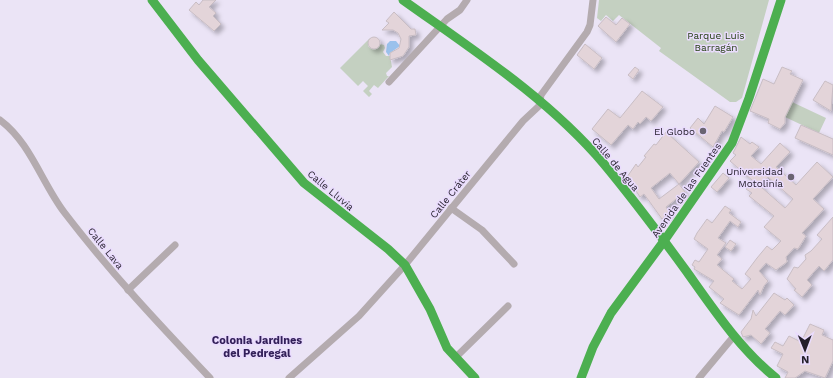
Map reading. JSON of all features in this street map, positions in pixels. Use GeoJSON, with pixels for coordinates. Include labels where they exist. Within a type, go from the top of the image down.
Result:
{"type":"FeatureCollection","features":[{"type":"Feature","properties":{"kind":"street","name":"Calle Lluvia"},"geometry":{"type":"LineString","coordinates":[[152,0],[198,60],[304,183],[388,248],[405,265],[430,309],[447,348],[454,358],[475,378]]}},
{"type":"Feature","properties":{"kind":"street","name":"Calle de Agua"},"geometry":{"type":"LineString","coordinates":[[404,0],[540,100],[588,146],[664,241],[734,336],[758,362],[776,378]]}},
{"type":"Feature","properties":{"kind":"street"},"geometry":{"type":"LineString","coordinates":[[389,82],[467,0]]}},
{"type":"Feature","properties":{"kind":"street","name":"Calle Cráter"},"geometry":{"type":"LineString","coordinates":[[289,378],[359,316],[405,265],[523,121],[538,106],[540,95],[587,32],[590,25],[593,0]]}},
{"type":"Feature","properties":{"kind":"street","name":"Avenida de las Fuentes"},"geometry":{"type":"LineString","coordinates":[[581,378],[593,347],[611,313],[722,160],[732,143],[744,113],[781,0]]}},
{"type":"Feature","properties":{"kind":"street","name":"Calle Lava"},"geometry":{"type":"LineString","coordinates":[[0,120],[21,142],[64,211],[128,290],[210,378]]}},
{"type":"Feature","properties":{"kind":"street"},"geometry":{"type":"LineString","coordinates":[[451,208],[482,230],[514,264]]}},
{"type":"Feature","properties":{"kind":"street"},"geometry":{"type":"LineString","coordinates":[[128,290],[175,245]]}},
{"type":"Feature","properties":{"kind":"street"},"geometry":{"type":"LineString","coordinates":[[454,358],[508,306]]}},
{"type":"Feature","properties":{"kind":"street"},"geometry":{"type":"LineString","coordinates":[[700,378],[734,336]]}},
{"type":"Feature","properties":{"kind":"green space","name":"Parque Luis Barragán"},"geometry":{"type":"Polygon","coordinates":[[[599,0],[769,0],[742,98],[736,102],[730,102],[659,51],[661,48],[619,15],[613,21],[606,15],[601,21],[597,18],[599,0]]]}},
{"type":"Feature","properties":{"kind":"green space"},"geometry":{"type":"Polygon","coordinates":[[[370,38],[368,46],[372,49],[378,48],[380,44],[384,45],[385,48],[383,52],[386,56],[390,56],[392,67],[386,73],[387,76],[389,76],[378,88],[374,85],[369,91],[372,94],[369,97],[363,91],[368,86],[363,81],[358,86],[340,68],[370,38]]]}},
{"type":"Feature","properties":{"kind":"green space"},"geometry":{"type":"Polygon","coordinates":[[[792,102],[826,118],[819,133],[785,117],[792,102]]]}},
{"type":"Feature","properties":{"kind":"water"},"geometry":{"type":"Polygon","coordinates":[[[390,41],[396,41],[400,46],[390,53],[389,56],[386,52],[387,44],[390,41]]]}},
{"type":"Feature","properties":{"kind":"building"},"geometry":{"type":"Polygon","coordinates":[[[203,0],[216,0],[209,7],[216,13],[213,16],[221,24],[214,31],[189,10],[196,2],[199,5],[203,0]]]}},
{"type":"Feature","properties":{"kind":"building"},"geometry":{"type":"Polygon","coordinates":[[[394,12],[411,29],[415,29],[416,35],[409,36],[409,47],[403,56],[390,60],[390,53],[399,48],[401,39],[398,33],[393,30],[382,30],[389,23],[386,21],[394,12]]]}},
{"type":"Feature","properties":{"kind":"building"},"geometry":{"type":"Polygon","coordinates":[[[606,17],[616,25],[622,18],[630,24],[616,42],[598,26],[606,17]]]}},
{"type":"Feature","properties":{"kind":"building"},"geometry":{"type":"Polygon","coordinates":[[[372,37],[376,37],[380,43],[376,49],[372,49],[368,45],[368,41],[372,37]]]}},
{"type":"Feature","properties":{"kind":"building"},"geometry":{"type":"Polygon","coordinates":[[[585,44],[602,58],[594,69],[577,55],[585,44]]]}},
{"type":"Feature","properties":{"kind":"building"},"geometry":{"type":"Polygon","coordinates":[[[635,67],[639,70],[633,79],[628,75],[635,67]]]}},
{"type":"Feature","properties":{"kind":"building"},"geometry":{"type":"Polygon","coordinates":[[[782,67],[792,71],[790,74],[803,80],[785,117],[785,123],[780,129],[768,123],[769,119],[750,111],[763,79],[774,84],[782,67]]]}},
{"type":"Feature","properties":{"kind":"building"},"geometry":{"type":"Polygon","coordinates":[[[825,81],[833,85],[831,111],[813,100],[825,81]]]}},
{"type":"Feature","properties":{"kind":"building"},"geometry":{"type":"Polygon","coordinates":[[[642,91],[663,107],[651,121],[646,117],[640,124],[638,122],[633,129],[628,125],[611,145],[592,129],[608,109],[620,118],[642,91]]]}},
{"type":"Feature","properties":{"kind":"building"},"geometry":{"type":"Polygon","coordinates":[[[715,106],[733,117],[724,132],[722,131],[713,147],[690,128],[698,118],[704,124],[715,106]]]}},
{"type":"Feature","properties":{"kind":"building"},"geometry":{"type":"Polygon","coordinates":[[[801,125],[833,139],[833,155],[795,138],[801,125]]]}},
{"type":"Feature","properties":{"kind":"building"},"geometry":{"type":"Polygon","coordinates":[[[666,132],[699,162],[679,184],[685,192],[666,207],[670,213],[662,219],[644,194],[640,197],[627,177],[636,164],[638,167],[646,157],[644,156],[654,144],[656,145],[666,132]],[[670,173],[651,188],[659,199],[679,184],[670,173]]]}},
{"type":"Feature","properties":{"kind":"building"},"geometry":{"type":"Polygon","coordinates":[[[741,137],[750,144],[752,142],[759,147],[751,156],[761,164],[780,143],[790,152],[776,167],[796,185],[817,162],[833,177],[813,199],[824,209],[802,233],[806,236],[798,249],[794,248],[786,257],[787,262],[776,270],[766,263],[759,271],[768,281],[760,295],[758,290],[739,315],[720,303],[724,299],[709,287],[714,281],[694,269],[695,267],[692,265],[695,260],[699,262],[708,249],[694,239],[697,233],[707,219],[712,223],[725,206],[731,210],[729,213],[741,222],[738,227],[730,221],[718,238],[726,243],[717,255],[722,259],[717,265],[734,279],[732,281],[742,289],[751,279],[745,274],[757,258],[767,246],[772,250],[781,241],[764,227],[774,216],[749,196],[752,193],[746,189],[753,181],[730,161],[736,155],[733,153],[741,137]],[[768,177],[760,186],[785,208],[793,199],[768,177]]]}},
{"type":"Feature","properties":{"kind":"building"},"geometry":{"type":"Polygon","coordinates":[[[723,173],[729,178],[717,192],[711,187],[723,173]]]}},
{"type":"Feature","properties":{"kind":"building"},"geometry":{"type":"Polygon","coordinates":[[[833,217],[833,260],[824,271],[819,266],[812,274],[807,280],[812,285],[802,297],[794,290],[796,289],[787,279],[794,267],[798,268],[806,259],[805,255],[822,239],[817,235],[833,217]]]}},
{"type":"Feature","properties":{"kind":"building"},"geometry":{"type":"Polygon","coordinates":[[[730,240],[736,244],[731,251],[725,247],[730,240]]]}},
{"type":"Feature","properties":{"kind":"building"},"geometry":{"type":"Polygon","coordinates":[[[774,293],[785,300],[787,298],[794,305],[785,315],[780,311],[765,329],[770,333],[761,344],[751,335],[743,337],[741,332],[751,319],[753,310],[756,316],[774,293]]]}},
{"type":"Feature","properties":{"kind":"building"},"geometry":{"type":"Polygon","coordinates":[[[810,324],[824,330],[822,335],[833,340],[833,361],[825,378],[805,371],[795,378],[785,378],[788,372],[777,366],[783,354],[771,348],[775,342],[783,346],[789,336],[801,342],[810,324]]]}},
{"type":"Feature","properties":{"kind":"traffic: fast"},"geometry":{"type":"LineString","coordinates":[[152,0],[198,60],[304,183],[388,249],[405,265],[430,309],[447,348],[475,378]]}},
{"type":"Feature","properties":{"kind":"traffic: fast"},"geometry":{"type":"LineString","coordinates":[[403,0],[509,76],[534,96],[582,140],[604,164],[636,204],[739,342],[776,378]]}},
{"type":"Feature","properties":{"kind":"traffic: fast"},"geometry":{"type":"LineString","coordinates":[[581,378],[593,347],[611,313],[664,241],[732,143],[749,98],[781,0]]}},
{"type":"Feature","properties":{"kind":"place","name":"El Globo"},"geometry":{"type":"Point","coordinates":[703,131]}},
{"type":"Feature","properties":{"kind":"place","name":"Universidad Motolinía"},"geometry":{"type":"Point","coordinates":[791,177]}},
{"type":"Feature","properties":{"kind":"district","name":"Colonia Jardines del Pedregal"},"geometry":{"type":"Point","coordinates":[257,346]}}]}
